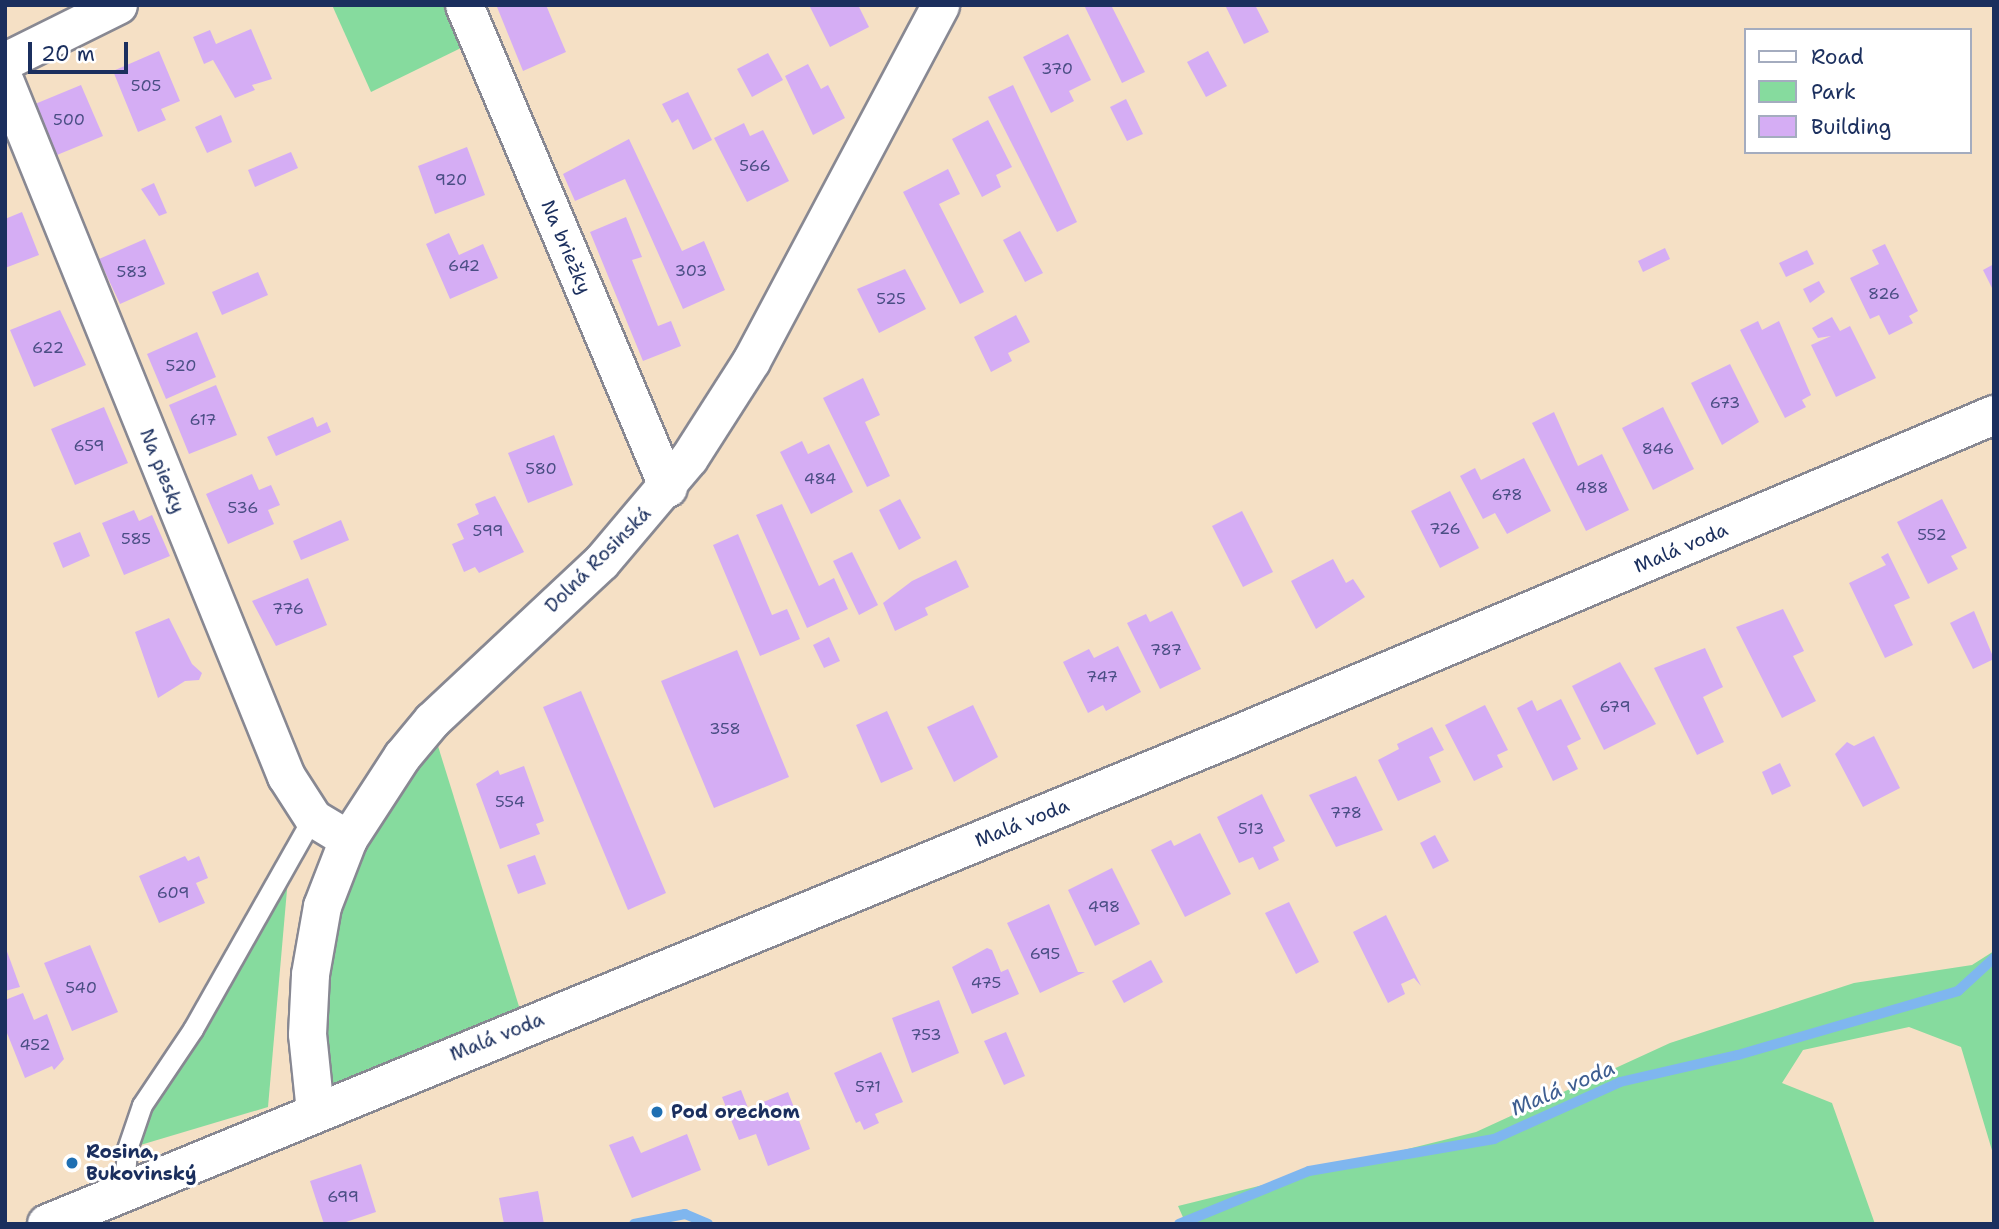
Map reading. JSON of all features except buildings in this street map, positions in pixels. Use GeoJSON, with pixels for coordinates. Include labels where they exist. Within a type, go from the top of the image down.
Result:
{"type":"FeatureCollection","features":[{"type":"Feature","properties":{"kind":"street"},"geometry":{"type":"LineString","coordinates":[[5,61],[118,5]]}},
{"type":"Feature","properties":{"kind":"street","name":"Na briežky"},"geometry":{"type":"LineString","coordinates":[[464,5],[668,488]]}},
{"type":"Feature","properties":{"kind":"street","name":"Dolná Rosinská"},"geometry":{"type":"LineString","coordinates":[[315,1111],[307,1034],[313,953],[322,906],[348,839],[386,778],[432,720],[601,562],[668,488],[751,361],[940,5]]}},
{"type":"Feature","properties":{"kind":"street","name":"Na piesky"},"geometry":{"type":"LineString","coordinates":[[5,82],[286,776],[313,818],[348,839]]}},
{"type":"Feature","properties":{"kind":"street","name":"Malá voda"},"geometry":{"type":"LineString","coordinates":[[47,1224],[315,1111],[1250,730],[1994,415]]}},
{"type":"Feature","properties":{"kind":"lane"},"geometry":{"type":"LineString","coordinates":[[124,1191],[127,1149],[142,1105],[193,1030],[305,831]]}},
{"type":"Feature","properties":{"kind":"green space"},"geometry":{"type":"Polygon","coordinates":[[[332,5],[448,5],[465,46],[371,92],[332,5]]]}},
{"type":"Feature","properties":{"kind":"green space"},"geometry":{"type":"Polygon","coordinates":[[[433,730],[522,1016],[305,1100],[345,854],[433,730]]]}},
{"type":"Feature","properties":{"kind":"green space"},"geometry":{"type":"Polygon","coordinates":[[[291,844],[268,1107],[117,1152],[291,844]]]}},
{"type":"Feature","properties":{"kind":"green space"},"geometry":{"type":"Polygon","coordinates":[[[1994,951],[1994,1157],[1961,1047],[1909,1027],[1803,1050],[1782,1083],[1832,1103],[1875,1224],[1186,1224],[1178,1206],[1476,1132],[1670,1043],[1854,983],[1972,965],[1994,951]]]}},
{"type":"Feature","properties":{"kind":"waterway","name":"Malá voda"},"geometry":{"type":"LineString","coordinates":[[1179,1224],[1309,1171],[1494,1139],[1620,1082],[1738,1055],[1958,991],[1994,958]]}},
{"type":"Feature","properties":{"kind":"waterway","name":"Malá voda"},"geometry":{"type":"LineString","coordinates":[[634,1224],[685,1214],[708,1224]]}},
{"type":"Feature","properties":{"kind":"place","name":"Pod orechom"},"geometry":{"type":"Point","coordinates":[657,1112]}},
{"type":"Feature","properties":{"kind":"place","name":"Rosina, Bukovinský"},"geometry":{"type":"Point","coordinates":[72,1163]}}]}
